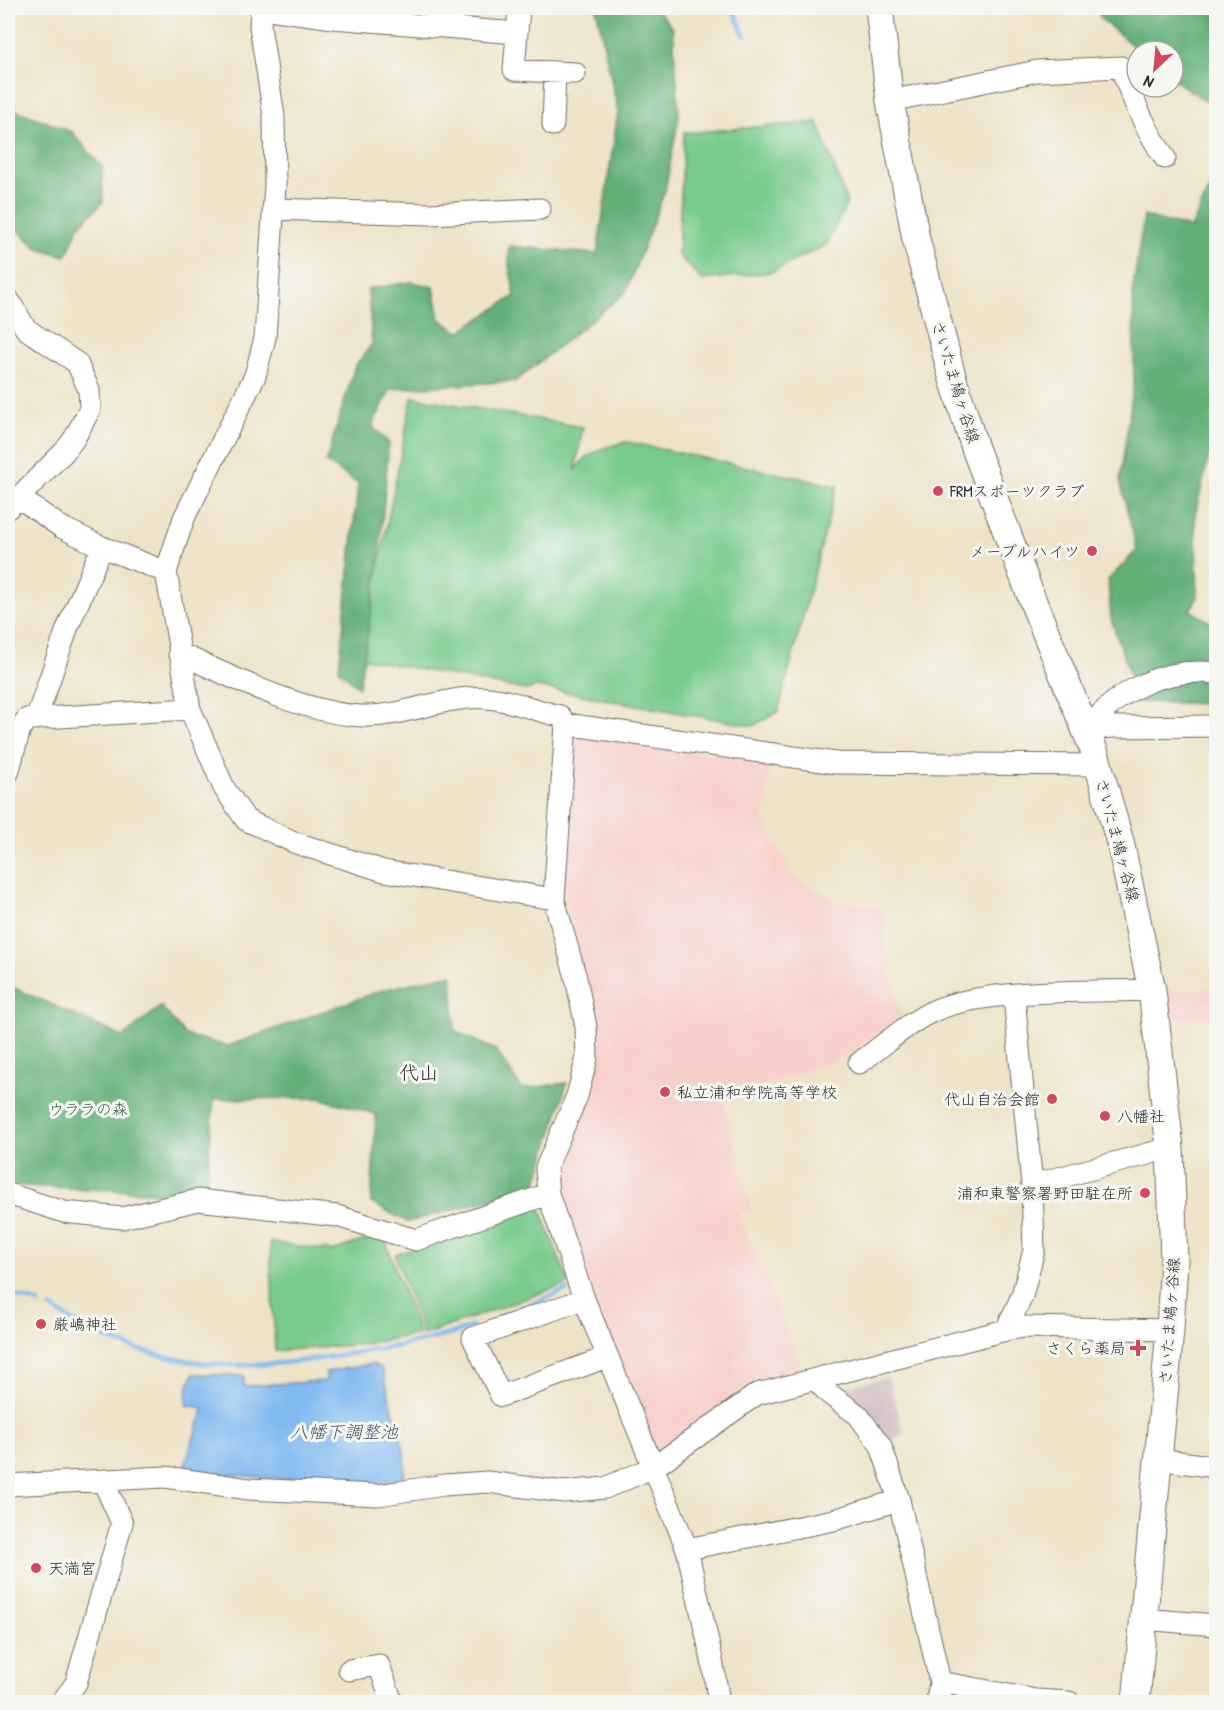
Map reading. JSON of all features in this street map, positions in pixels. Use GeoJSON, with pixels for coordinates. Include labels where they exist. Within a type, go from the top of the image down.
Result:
{"type":"FeatureCollection","features":[{"type":"Feature","properties":{"kind":"main road","name":"さいたま鳩ヶ谷線"},"geometry":{"type":"LineString","coordinates":[[879,8],[890,101],[916,239],[952,376],[975,448],[1034,604],[1087,730],[1099,765],[1136,908],[1152,990],[1170,1148],[1174,1260],[1170,1330],[1136,1702]]}},
{"type":"Feature","properties":{"kind":"street"},"geometry":{"type":"LineString","coordinates":[[517,33],[333,18],[261,8],[260,26],[274,116],[273,209],[265,338],[255,376],[184,518],[166,572],[190,709],[224,788],[246,820],[296,843],[384,871],[554,899]]}},
{"type":"Feature","properties":{"kind":"street"},"geometry":{"type":"LineString","coordinates":[[519,8],[514,70],[565,73],[554,125]]}},
{"type":"Feature","properties":{"kind":"street"},"geometry":{"type":"LineString","coordinates":[[890,101],[1037,71],[1121,67],[1153,140],[1165,158]]}},
{"type":"Feature","properties":{"kind":"street"},"geometry":{"type":"LineString","coordinates":[[273,209],[430,214],[540,209]]}},
{"type":"Feature","properties":{"kind":"street"},"geometry":{"type":"LineString","coordinates":[[8,299],[26,329],[77,363],[87,384],[90,409],[74,439],[64,452],[13,502],[102,547],[166,572]]}},
{"type":"Feature","properties":{"kind":"street"},"geometry":{"type":"LineString","coordinates":[[36,719],[67,628],[102,547]]}},
{"type":"Feature","properties":{"kind":"street"},"geometry":{"type":"LineString","coordinates":[[179,653],[245,682],[336,712],[387,715],[438,704],[488,698],[560,716],[566,724],[554,899],[578,988],[586,1027],[587,1058],[577,1096],[546,1168],[548,1194],[580,1289],[687,1549],[719,1702]]}},
{"type":"Feature","properties":{"kind":"street"},"geometry":{"type":"LineString","coordinates":[[1087,730],[1106,706],[1150,681],[1184,672],[1216,673]]}},
{"type":"Feature","properties":{"kind":"street"},"geometry":{"type":"LineString","coordinates":[[8,773],[20,729],[27,719],[190,709]]}},
{"type":"Feature","properties":{"kind":"street"},"geometry":{"type":"LineString","coordinates":[[566,724],[836,763],[1099,765]]}},
{"type":"Feature","properties":{"kind":"street"},"geometry":{"type":"LineString","coordinates":[[1087,730],[1112,727],[1216,726]]}},
{"type":"Feature","properties":{"kind":"street"},"geometry":{"type":"LineString","coordinates":[[859,1063],[937,1009],[969,1001],[1014,996],[1152,990]]}},
{"type":"Feature","properties":{"kind":"street"},"geometry":{"type":"LineString","coordinates":[[1006,1330],[1032,1266],[1034,1250],[1032,1185],[1014,996]]}},
{"type":"Feature","properties":{"kind":"street"},"geometry":{"type":"LineString","coordinates":[[1032,1185],[1170,1148]]}},
{"type":"Feature","properties":{"kind":"street"},"geometry":{"type":"LineString","coordinates":[[8,1194],[64,1212],[122,1218],[198,1200],[325,1214],[416,1240],[548,1194]]}},
{"type":"Feature","properties":{"kind":"street"},"geometry":{"type":"LineString","coordinates":[[580,1289],[472,1338],[501,1396],[607,1357]]}},
{"type":"Feature","properties":{"kind":"street"},"geometry":{"type":"LineString","coordinates":[[8,1485],[165,1477],[249,1489],[378,1495],[444,1485],[487,1482],[564,1492],[605,1488],[654,1467],[757,1394],[1024,1327],[1170,1330]]}},
{"type":"Feature","properties":{"kind":"street"},"geometry":{"type":"LineString","coordinates":[[816,1380],[828,1393],[858,1415],[881,1446],[899,1500],[938,1692],[1069,1702]]}},
{"type":"Feature","properties":{"kind":"street"},"geometry":{"type":"LineString","coordinates":[[1158,1458],[1216,1467]]}},
{"type":"Feature","properties":{"kind":"street"},"geometry":{"type":"LineString","coordinates":[[62,1702],[76,1683],[122,1523],[103,1480]]}},
{"type":"Feature","properties":{"kind":"street"},"geometry":{"type":"LineString","coordinates":[[687,1549],[834,1520],[899,1500]]}},
{"type":"Feature","properties":{"kind":"street"},"geometry":{"type":"LineString","coordinates":[[1142,1618],[1216,1625]]}},
{"type":"Feature","properties":{"kind":"street"},"geometry":{"type":"LineString","coordinates":[[348,1670],[379,1665],[392,1702]]}},
{"type":"Feature","properties":{"kind":"shaded area","name":"私立浦和学院高等学校"},"geometry":{"type":"Polygon","coordinates":[[[571,732],[771,765],[764,821],[794,877],[839,902],[883,907],[886,951],[901,1014],[897,1024],[844,1057],[723,1101],[752,1209],[739,1215],[803,1371],[764,1377],[742,1388],[662,1451],[655,1448],[546,1177],[585,1082],[580,972],[562,877],[571,732]]]}},
{"type":"Feature","properties":{"kind":"shaded area"},"geometry":{"type":"Polygon","coordinates":[[[1212,923],[1216,923],[1216,1018],[1170,1019],[1166,990],[1215,988],[1212,923]]]}},
{"type":"Feature","properties":{"kind":"shaded area"},"geometry":{"type":"Polygon","coordinates":[[[888,1377],[904,1433],[886,1443],[834,1389],[888,1377]]]}},
{"type":"Feature","properties":{"kind":"green space"},"geometry":{"type":"Polygon","coordinates":[[[596,8],[656,8],[673,28],[679,116],[665,191],[626,292],[516,381],[391,389],[372,426],[389,443],[378,569],[359,687],[339,670],[358,484],[326,462],[355,366],[372,344],[368,289],[411,282],[434,287],[440,319],[459,332],[515,296],[509,266],[509,246],[597,254],[618,112],[596,8]]]}},
{"type":"Feature","properties":{"kind":"green space"},"geometry":{"type":"Polygon","coordinates":[[[1099,8],[1216,8],[1216,108],[1185,87],[1185,39],[1125,39],[1100,18],[1099,8]]]}},
{"type":"Feature","properties":{"kind":"green space"},"geometry":{"type":"Polygon","coordinates":[[[8,107],[72,132],[102,167],[103,202],[80,225],[66,256],[37,248],[8,221],[8,107]]]}},
{"type":"Feature","properties":{"kind":"green space"},"geometry":{"type":"Polygon","coordinates":[[[818,122],[847,203],[826,245],[772,272],[702,280],[678,255],[684,133],[818,122]]]}},
{"type":"Feature","properties":{"kind":"green space"},"geometry":{"type":"Polygon","coordinates":[[[1216,184],[1216,425],[1195,515],[1198,597],[1190,610],[1210,622],[1216,631],[1216,704],[1139,702],[1111,619],[1108,580],[1137,550],[1120,481],[1134,380],[1133,287],[1144,216],[1191,228],[1207,193],[1216,184]]]}},
{"type":"Feature","properties":{"kind":"green space"},"geometry":{"type":"Polygon","coordinates":[[[412,397],[583,427],[575,471],[579,464],[591,455],[604,448],[627,442],[837,486],[778,712],[753,726],[537,687],[525,690],[361,658],[412,397]]]}},
{"type":"Feature","properties":{"kind":"green space","name":"ウララの森"},"geometry":{"type":"Polygon","coordinates":[[[452,974],[455,1031],[496,1050],[522,1089],[567,1083],[536,1187],[408,1222],[371,1203],[376,1114],[318,1098],[214,1099],[205,1195],[8,1185],[8,985],[123,1037],[161,1006],[185,1035],[228,1046],[382,990],[452,974]]]}},
{"type":"Feature","properties":{"kind":"green space"},"geometry":{"type":"Polygon","coordinates":[[[539,1205],[569,1283],[423,1335],[395,1255],[539,1205]]]}},
{"type":"Feature","properties":{"kind":"green space"},"geometry":{"type":"Polygon","coordinates":[[[383,1234],[419,1334],[366,1344],[275,1351],[270,1242],[333,1251],[383,1234]]]}},
{"type":"Feature","properties":{"kind":"water","name":"八幡下調整池"},"geometry":{"type":"Polygon","coordinates":[[[372,1364],[382,1369],[405,1455],[404,1484],[368,1485],[191,1472],[185,1464],[204,1408],[186,1405],[188,1385],[194,1374],[244,1376],[244,1386],[326,1381],[326,1372],[372,1364]]]}},
{"type":"Feature","properties":{"kind":"waterway"},"geometry":{"type":"LineString","coordinates":[[733,8],[744,35]]}},
{"type":"Feature","properties":{"kind":"waterway"},"geometry":{"type":"LineString","coordinates":[[498,1318],[568,1289]]}},
{"type":"Feature","properties":{"kind":"waterway"},"geometry":{"type":"LineString","coordinates":[[8,1294],[39,1303]]}},
{"type":"Feature","properties":{"kind":"waterway"},"geometry":{"type":"LineString","coordinates":[[51,1307],[92,1332],[138,1350],[211,1364],[285,1363],[394,1346],[473,1327]]}},
{"type":"Feature","properties":{"kind":"place","name":"FRMスポーツクラブ"},"geometry":{"type":"Point","coordinates":[938,491]}},
{"type":"Feature","properties":{"kind":"place","name":"メープルハイツ"},"geometry":{"type":"Point","coordinates":[1092,551]}},
{"type":"Feature","properties":{"kind":"place","name":"私立浦和学院高等学校"},"geometry":{"type":"Point","coordinates":[665,1092]}},
{"type":"Feature","properties":{"kind":"place","name":"代山自治会館"},"geometry":{"type":"Point","coordinates":[1052,1099]}},
{"type":"Feature","properties":{"kind":"place","name":"八幡社"},"geometry":{"type":"Point","coordinates":[1105,1116]}},
{"type":"Feature","properties":{"kind":"place","name":"浦和東警察署野田駐在所"},"geometry":{"type":"Point","coordinates":[1145,1193]}},
{"type":"Feature","properties":{"kind":"place","name":"厳嶋神社"},"geometry":{"type":"Point","coordinates":[41,1324]}},
{"type":"Feature","properties":{"kind":"place","name":"さくら薬局"},"geometry":{"type":"Point","coordinates":[1138,1348]}},
{"type":"Feature","properties":{"kind":"place","name":"天満宮"},"geometry":{"type":"Point","coordinates":[36,1568]}},
{"type":"Feature","properties":{"kind":"district","name":"代山"},"geometry":{"type":"Point","coordinates":[419,1072]}}]}
